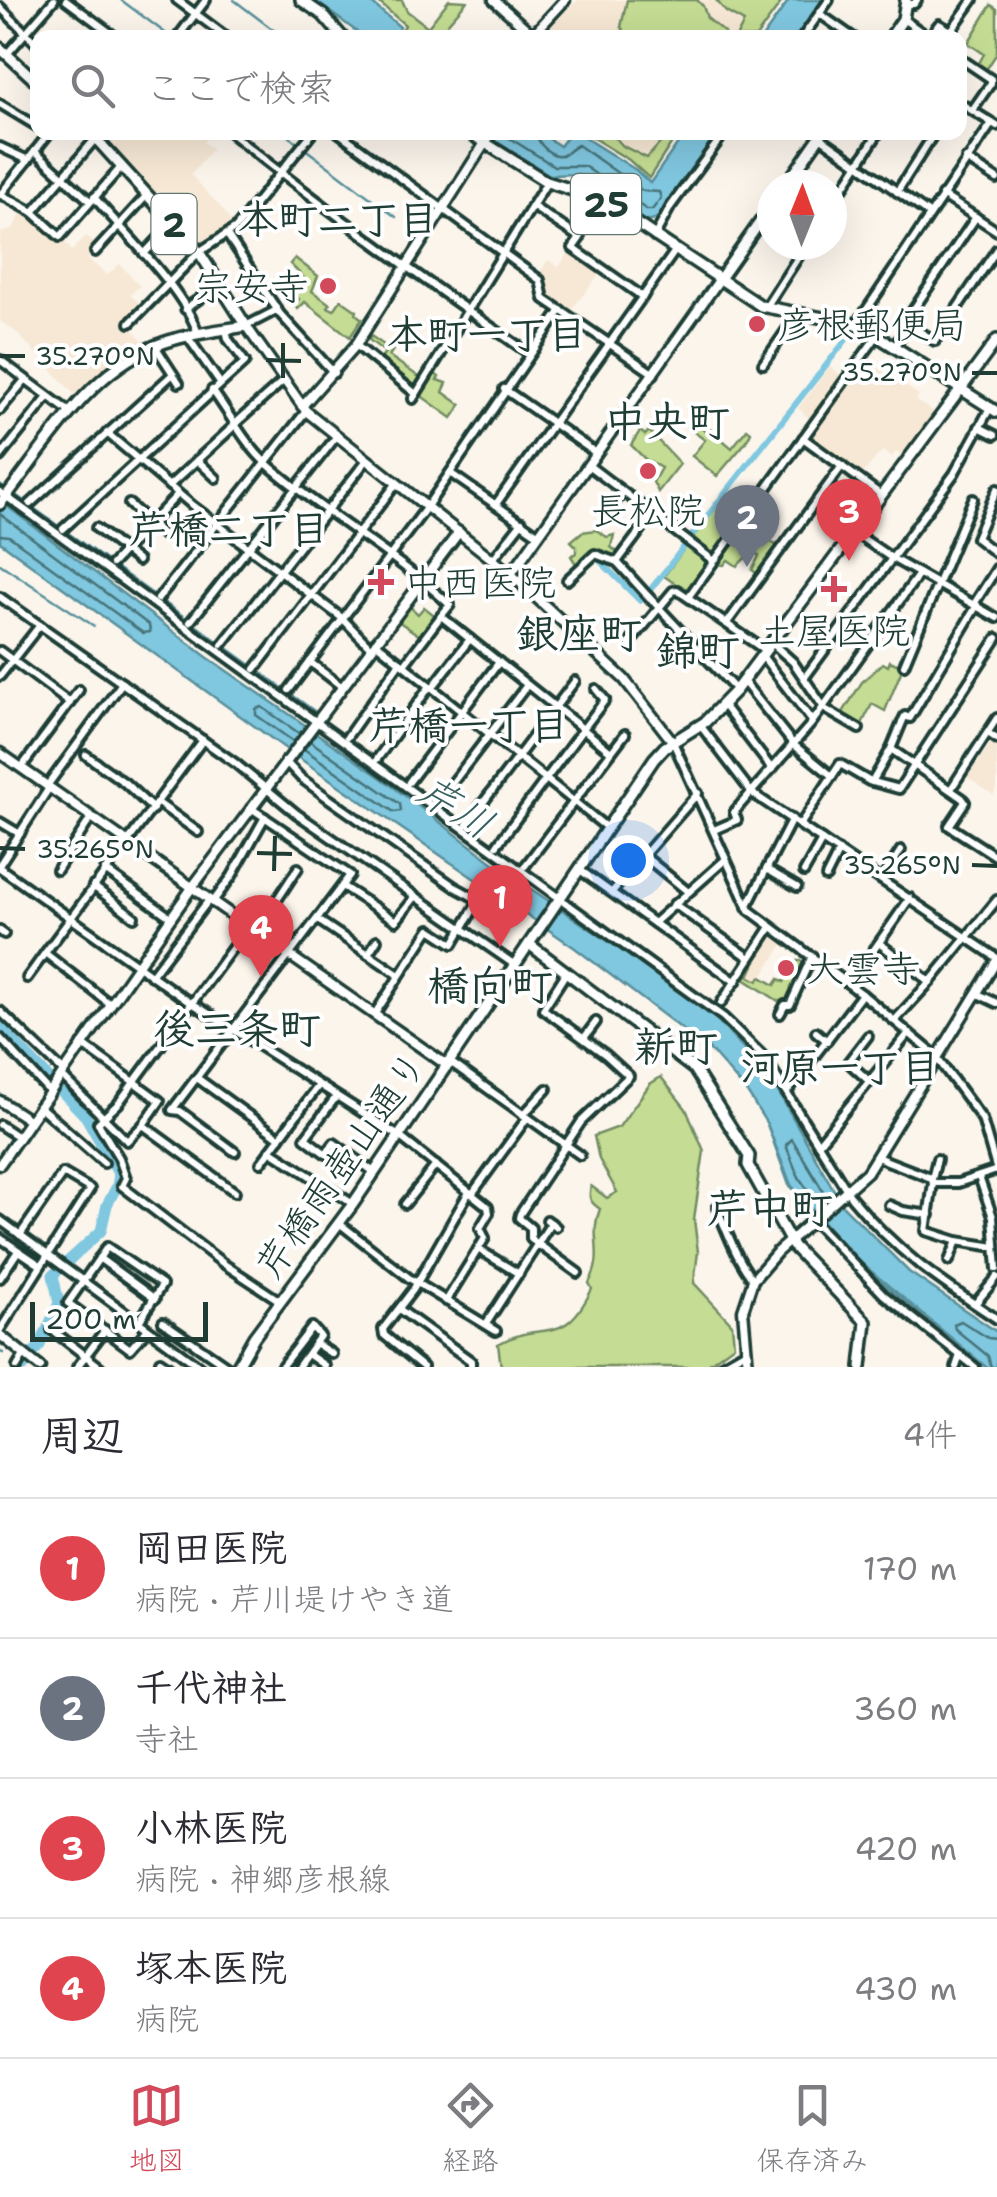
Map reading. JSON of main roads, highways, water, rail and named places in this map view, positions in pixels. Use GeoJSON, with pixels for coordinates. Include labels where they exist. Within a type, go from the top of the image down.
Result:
{"type":"FeatureCollection","features":[{"type":"Feature","properties":{"kind":"main road"},"geometry":{"type":"LineString","coordinates":[[301,0],[332,30]]}},
{"type":"Feature","properties":{"kind":"main road"},"geometry":{"type":"LineString","coordinates":[[895,30],[905,2]]}},
{"type":"Feature","properties":{"kind":"main road"},"geometry":{"type":"LineString","coordinates":[[4,51],[30,75]]}},
{"type":"Feature","properties":{"kind":"main road","name":"2"},"geometry":{"type":"LineString","coordinates":[[2,498],[116,368],[155,346],[246,326],[199,252],[100,140]]}},
{"type":"Feature","properties":{"kind":"main road","name":"25"},"geometry":{"type":"LineString","coordinates":[[493,140],[546,182],[598,198],[765,308],[858,324],[994,410]]}},
{"type":"Feature","properties":{"kind":"main road"},"geometry":{"type":"LineString","coordinates":[[796,170],[818,140]]}},
{"type":"Feature","properties":{"kind":"main road"},"geometry":{"type":"LineString","coordinates":[[719,280],[757,226]]}},
{"type":"Feature","properties":{"kind":"main road","name":"芹橋雨壺山通り"},"geometry":{"type":"LineString","coordinates":[[237,1367],[254,1337],[353,1204],[448,1066],[654,759],[700,725],[740,686],[997,340]]}},
{"type":"Feature","properties":{"kind":"main road"},"geometry":{"type":"LineString","coordinates":[[530,944],[694,1069],[749,1156],[748,1166],[790,1240],[866,1322],[861,1367]]}},
{"type":"Feature","properties":{"kind":"water"},"geometry":{"type":"Polygon","coordinates":[[[314,0],[368,0],[400,27],[355,30],[314,0]]]}},
{"type":"Feature","properties":{"kind":"water"},"geometry":{"type":"Polygon","coordinates":[[[789,0],[825,0],[804,30],[768,30],[789,0]]]}},
{"type":"Feature","properties":{"kind":"water"},"geometry":{"type":"Polygon","coordinates":[[[493,140],[551,140],[560,146],[565,140],[588,140],[650,183],[680,140],[715,140],[663,213],[652,221],[644,221],[579,174],[550,175],[493,140]]]}},
{"type":"Feature","properties":{"kind":"water"},"geometry":{"type":"Polygon","coordinates":[[[0,501],[207,657],[714,1017],[768,1074],[843,1206],[909,1272],[997,1332],[997,1367],[986,1367],[854,1257],[791,1185],[767,1124],[747,1092],[711,1051],[575,948],[286,749],[0,542],[0,501]]]}},
{"type":"Feature","properties":{"kind":"waterway"},"geometry":{"type":"LineString","coordinates":[[121,0],[161,30]]}},
{"type":"Feature","properties":{"kind":"waterway"},"geometry":{"type":"LineString","coordinates":[[234,0],[273,30]]}},
{"type":"Feature","properties":{"kind":"waterway"},"geometry":{"type":"LineString","coordinates":[[293,140],[299,145]]}},
{"type":"Feature","properties":{"kind":"waterway"},"geometry":{"type":"LineString","coordinates":[[304,148],[396,217]]}},
{"type":"Feature","properties":{"kind":"waterway"},"geometry":{"type":"LineString","coordinates":[[690,538],[853,331]]}},
{"type":"Feature","properties":{"kind":"waterway"},"geometry":{"type":"LineString","coordinates":[[17,496],[317,713]]}},
{"type":"Feature","properties":{"kind":"waterway"},"geometry":{"type":"LineString","coordinates":[[647,594],[686,544]]}},
{"type":"Feature","properties":{"kind":"waterway"},"geometry":{"type":"LineString","coordinates":[[565,576],[591,553]]}},
{"type":"Feature","properties":{"kind":"waterway"},"geometry":{"type":"LineString","coordinates":[[597,558],[640,601],[646,596]]}},
{"type":"Feature","properties":{"kind":"waterway"},"geometry":{"type":"LineString","coordinates":[[0,564],[94,626]]}},
{"type":"Feature","properties":{"kind":"waterway"},"geometry":{"type":"LineString","coordinates":[[0,1027],[86,1117],[119,1175],[101,1231],[53,1275],[59,1303],[31,1356]]}},
{"type":"Feature","properties":{"kind":"waterway"},"geometry":{"type":"LineString","coordinates":[[0,1106],[12,1114]]}},
{"type":"Feature","properties":{"kind":"waterway"},"geometry":{"type":"LineString","coordinates":[[17,1118],[24,1122]]}},
{"type":"Feature","properties":{"kind":"waterway"},"geometry":{"type":"LineString","coordinates":[[767,1124],[789,1185],[813,1213]]}},
{"type":"Feature","properties":{"kind":"waterway"},"geometry":{"type":"LineString","coordinates":[[818,1219],[853,1258]]}},
{"type":"Feature","properties":{"kind":"waterway"},"geometry":{"type":"LineString","coordinates":[[862,1267],[957,1343]]}},
{"type":"Feature","properties":{"kind":"waterway"},"geometry":{"type":"LineString","coordinates":[[971,1355],[985,1367]]}},
{"type":"Feature","properties":{"kind":"waterway"},"geometry":{"type":"LineString","coordinates":[[23,1367],[25,1363]]}},
{"type":"Feature","properties":{"kind":"place","name":"宗安寺"},"geometry":{"type":"Point","coordinates":[328,286]}},
{"type":"Feature","properties":{"kind":"place","name":"彦根郵便局"},"geometry":{"type":"Point","coordinates":[757,324]}},
{"type":"Feature","properties":{"kind":"place","name":"長松院"},"geometry":{"type":"Point","coordinates":[648,471]}},
{"type":"Feature","properties":{"kind":"place","name":"小林医院"},"geometry":{"type":"Point","coordinates":[849,561]}},
{"type":"Feature","properties":{"kind":"place","name":"千代神社"},"geometry":{"type":"Point","coordinates":[747,567]}},
{"type":"Feature","properties":{"kind":"place","name":"中西医院"},"geometry":{"type":"Point","coordinates":[381,582]}},
{"type":"Feature","properties":{"kind":"place","name":"土屋医院"},"geometry":{"type":"Point","coordinates":[834,589]}},
{"type":"Feature","properties":{"kind":"place","name":"岡田医院"},"geometry":{"type":"Point","coordinates":[500,947]}},
{"type":"Feature","properties":{"kind":"place","name":"大雲寺"},"geometry":{"type":"Point","coordinates":[786,968]}},
{"type":"Feature","properties":{"kind":"place","name":"塚本医院"},"geometry":{"type":"Point","coordinates":[261,977]}},
{"type":"Feature","properties":{"kind":"district","name":"本町二丁目"},"geometry":{"type":"Point","coordinates":[338,219]}},
{"type":"Feature","properties":{"kind":"district","name":"本町一丁目"},"geometry":{"type":"Point","coordinates":[487,334]}},
{"type":"Feature","properties":{"kind":"district","name":"中央町"},"geometry":{"type":"Point","coordinates":[667,421]}},
{"type":"Feature","properties":{"kind":"district","name":"芹橋二丁目"},"geometry":{"type":"Point","coordinates":[229,529]}},
{"type":"Feature","properties":{"kind":"district","name":"銀座町"},"geometry":{"type":"Point","coordinates":[579,633]}},
{"type":"Feature","properties":{"kind":"district","name":"錦町"},"geometry":{"type":"Point","coordinates":[698,650]}},
{"type":"Feature","properties":{"kind":"district","name":"芹橋一丁目"},"geometry":{"type":"Point","coordinates":[469,725]}},
{"type":"Feature","properties":{"kind":"district","name":"橋向町"},"geometry":{"type":"Point","coordinates":[490,985]}},
{"type":"Feature","properties":{"kind":"district","name":"後三条町"},"geometry":{"type":"Point","coordinates":[237,1028]}},
{"type":"Feature","properties":{"kind":"district","name":"新町"},"geometry":{"type":"Point","coordinates":[676,1046]}},
{"type":"Feature","properties":{"kind":"district","name":"河原一丁目"},"geometry":{"type":"Point","coordinates":[840,1067]}},
{"type":"Feature","properties":{"kind":"district","name":"芹中町"},"geometry":{"type":"Point","coordinates":[770,1208]}},
{"type":"Feature","properties":{"kind":"water label","name":"芹川"},"geometry":{"type":"Point","coordinates":[456,807]}}]}
